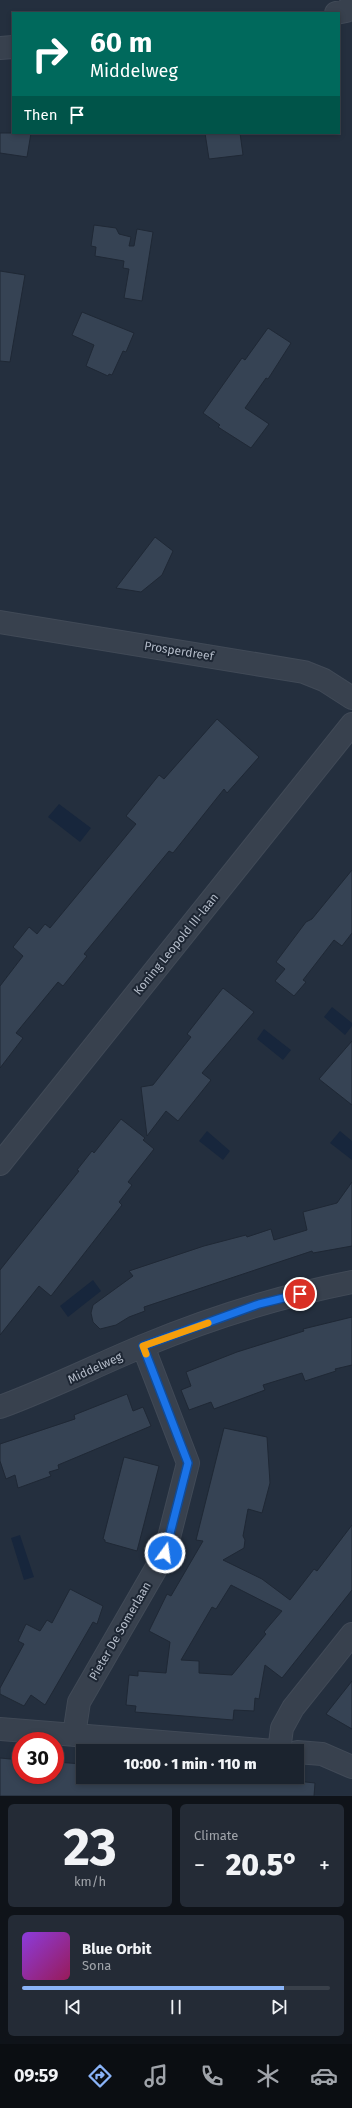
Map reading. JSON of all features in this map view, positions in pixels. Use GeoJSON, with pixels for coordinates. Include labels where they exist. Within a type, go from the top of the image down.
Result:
{"type":"FeatureCollection","features":[{"type":"Feature","properties":{"kind":"street"},"geometry":{"type":"LineString","coordinates":[[340,12],[346,11],[352,4]]}},
{"type":"Feature","properties":{"kind":"street"},"geometry":{"type":"LineString","coordinates":[[0,48],[12,47]]}},
{"type":"Feature","properties":{"kind":"street","name":"Prosperdreef"},"geometry":{"type":"LineString","coordinates":[[0,622],[304,672],[324,680],[352,698]]}},
{"type":"Feature","properties":{"kind":"street","name":"Koning Leopold III-laan"},"geometry":{"type":"LineString","coordinates":[[0,1164],[352,724]]}},
{"type":"Feature","properties":{"kind":"street","name":"Middelweg"},"geometry":{"type":"LineString","coordinates":[[0,1407],[48,1390],[143,1346],[259,1304],[352,1282]]}},
{"type":"Feature","properties":{"kind":"street","name":"Pieter De Somerlaan"},"geometry":{"type":"LineString","coordinates":[[74,1735],[80,1702],[165,1553],[188,1463],[143,1346]]}},
{"type":"Feature","properties":{"kind":"street"},"geometry":{"type":"LineString","coordinates":[[280,1744],[282,1728],[293,1708],[352,1634]]}},
{"type":"Feature","properties":{"kind":"street"},"geometry":{"type":"LineString","coordinates":[[0,1729],[186,1744]]}},
{"type":"Feature","properties":{"kind":"street"},"geometry":{"type":"LineString","coordinates":[[304,1753],[322,1754],[352,1767]]}},
{"type":"Feature","properties":{"kind":"water"},"geometry":{"type":"Polygon","coordinates":[[[59,804],[91,828],[80,842],[48,817],[59,804]]]}},
{"type":"Feature","properties":{"kind":"water"},"geometry":{"type":"Polygon","coordinates":[[[332,1007],[352,1023],[352,1026],[345,1035],[324,1017],[332,1007]]]}},
{"type":"Feature","properties":{"kind":"water"},"geometry":{"type":"Polygon","coordinates":[[[264,1029],[291,1050],[283,1060],[257,1039],[264,1029]]]}},
{"type":"Feature","properties":{"kind":"water"},"geometry":{"type":"Polygon","coordinates":[[[207,1131],[230,1151],[223,1160],[199,1141],[207,1131]]]}},
{"type":"Feature","properties":{"kind":"water"},"geometry":{"type":"Polygon","coordinates":[[[340,1131],[352,1141],[352,1160],[330,1143],[340,1131]]]}},
{"type":"Feature","properties":{"kind":"water"},"geometry":{"type":"Polygon","coordinates":[[[93,1280],[101,1291],[68,1317],[60,1306],[93,1280]]]}},
{"type":"Feature","properties":{"kind":"water"},"geometry":{"type":"Polygon","coordinates":[[[20,1535],[34,1577],[24,1580],[11,1538],[20,1535]]]}},
{"type":"Feature","properties":{"kind":"building"},"geometry":{"type":"Polygon","coordinates":[[[0,133],[31,134],[27,157],[0,153],[0,133]]]}},
{"type":"Feature","properties":{"kind":"building"},"geometry":{"type":"Polygon","coordinates":[[[205,134],[240,134],[243,155],[209,159],[205,134]]]}},
{"type":"Feature","properties":{"kind":"building"},"geometry":{"type":"Polygon","coordinates":[[[94,225],[116,228],[119,234],[131,237],[129,246],[134,246],[137,229],[153,232],[142,301],[124,298],[129,269],[123,268],[124,261],[95,256],[96,247],[91,246],[94,225]]]}},
{"type":"Feature","properties":{"kind":"building"},"geometry":{"type":"Polygon","coordinates":[[[0,271],[25,275],[10,362],[0,361],[0,271]]]}},
{"type":"Feature","properties":{"kind":"building"},"geometry":{"type":"Polygon","coordinates":[[[82,312],[134,333],[126,352],[123,351],[112,375],[109,374],[108,376],[86,366],[94,345],[72,335],[82,312]]]}},
{"type":"Feature","properties":{"kind":"building"},"geometry":{"type":"Polygon","coordinates":[[[268,328],[291,343],[268,379],[266,378],[245,408],[269,424],[251,448],[218,427],[220,425],[203,413],[242,358],[245,360],[268,328]]]}},
{"type":"Feature","properties":{"kind":"building"},"geometry":{"type":"Polygon","coordinates":[[[155,537],[173,551],[162,575],[141,592],[116,588],[155,537]]]}},
{"type":"Feature","properties":{"kind":"building"},"geometry":{"type":"Polygon","coordinates":[[[217,719],[259,757],[227,793],[224,789],[173,853],[169,851],[84,954],[87,956],[63,986],[58,982],[16,1033],[23,1038],[0,1068],[0,986],[23,956],[13,947],[29,927],[37,934],[45,924],[50,928],[136,824],[126,816],[159,775],[164,779],[217,719]]]}},
{"type":"Feature","properties":{"kind":"building"},"geometry":{"type":"Polygon","coordinates":[[[352,870],[352,933],[342,946],[334,940],[303,980],[306,982],[294,996],[275,981],[285,969],[276,962],[306,922],[312,919],[352,870]]]}},
{"type":"Feature","properties":{"kind":"building"},"geometry":{"type":"Polygon","coordinates":[[[223,988],[254,1012],[202,1073],[211,1080],[178,1121],[166,1111],[147,1136],[141,1087],[153,1085],[191,1037],[187,1034],[223,988]]]}},
{"type":"Feature","properties":{"kind":"building"},"geometry":{"type":"Polygon","coordinates":[[[352,1041],[352,1105],[319,1079],[352,1041]]]}},
{"type":"Feature","properties":{"kind":"building"},"geometry":{"type":"Polygon","coordinates":[[[121,1119],[145,1138],[143,1140],[154,1149],[128,1182],[132,1185],[119,1202],[122,1205],[51,1296],[39,1286],[0,1335],[0,1270],[79,1171],[77,1170],[92,1151],[94,1153],[121,1119]]]}},
{"type":"Feature","properties":{"kind":"building"},"geometry":{"type":"Polygon","coordinates":[[[352,1182],[352,1246],[313,1253],[312,1251],[144,1307],[145,1311],[129,1317],[116,1325],[100,1329],[93,1322],[91,1313],[93,1305],[133,1276],[129,1271],[204,1246],[246,1235],[247,1237],[271,1229],[274,1240],[307,1230],[303,1212],[337,1203],[352,1182]]]}},
{"type":"Feature","properties":{"kind":"building"},"geometry":{"type":"Polygon","coordinates":[[[352,1317],[352,1365],[335,1369],[336,1371],[305,1381],[302,1373],[263,1385],[265,1390],[214,1409],[211,1402],[189,1410],[181,1390],[191,1386],[186,1372],[237,1352],[304,1331],[303,1329],[352,1317]]]}},
{"type":"Feature","properties":{"kind":"building"},"geometry":{"type":"Polygon","coordinates":[[[127,1394],[133,1411],[143,1407],[151,1426],[58,1465],[59,1469],[49,1472],[51,1476],[18,1488],[15,1475],[6,1479],[0,1461],[0,1444],[75,1419],[74,1415],[127,1394]]]}},
{"type":"Feature","properties":{"kind":"building"},"geometry":{"type":"Polygon","coordinates":[[[224,1428],[267,1437],[270,1483],[262,1513],[248,1509],[243,1536],[245,1540],[244,1548],[223,1560],[262,1579],[290,1600],[314,1569],[317,1571],[352,1525],[352,1590],[282,1678],[265,1665],[259,1699],[255,1698],[254,1711],[234,1710],[233,1720],[135,1712],[136,1706],[126,1705],[129,1675],[138,1676],[138,1671],[166,1673],[170,1642],[149,1631],[167,1594],[171,1596],[203,1541],[196,1540],[224,1428]],[[231,1585],[216,1609],[212,1607],[181,1660],[199,1661],[199,1673],[232,1675],[266,1634],[264,1632],[282,1611],[231,1585]]]}},
{"type":"Feature","properties":{"kind":"building"},"geometry":{"type":"Polygon","coordinates":[[[124,1457],[159,1466],[137,1551],[105,1542],[103,1539],[124,1457]]]}},
{"type":"Feature","properties":{"kind":"building"},"geometry":{"type":"Polygon","coordinates":[[[70,1589],[103,1606],[97,1624],[93,1622],[45,1705],[31,1695],[24,1706],[0,1694],[0,1688],[24,1644],[18,1641],[26,1624],[40,1631],[47,1620],[52,1623],[70,1589]]]}},
{"type":"Feature","properties":{"kind":"building"},"geometry":{"type":"Polygon","coordinates":[[[352,1681],[352,1729],[326,1714],[352,1681]]]}},
{"type":"Feature","properties":{"kind":"building"},"geometry":{"type":"Polygon","coordinates":[[[0,1758],[12,1759],[12,1784],[64,1784],[64,1763],[76,1764],[76,1784],[304,1784],[304,1782],[315,1783],[314,1796],[0,1796],[0,1758]]]}},
{"type":"Feature","properties":{"kind":"slow traffic"},"geometry":{"type":"LineString","coordinates":[[146,1354],[143,1346],[208,1323]]}},
{"type":"Feature","properties":{"kind":"route"},"geometry":{"type":"LineString","coordinates":[[165,1553],[188,1463],[143,1346],[259,1304],[300,1294]]}}]}
